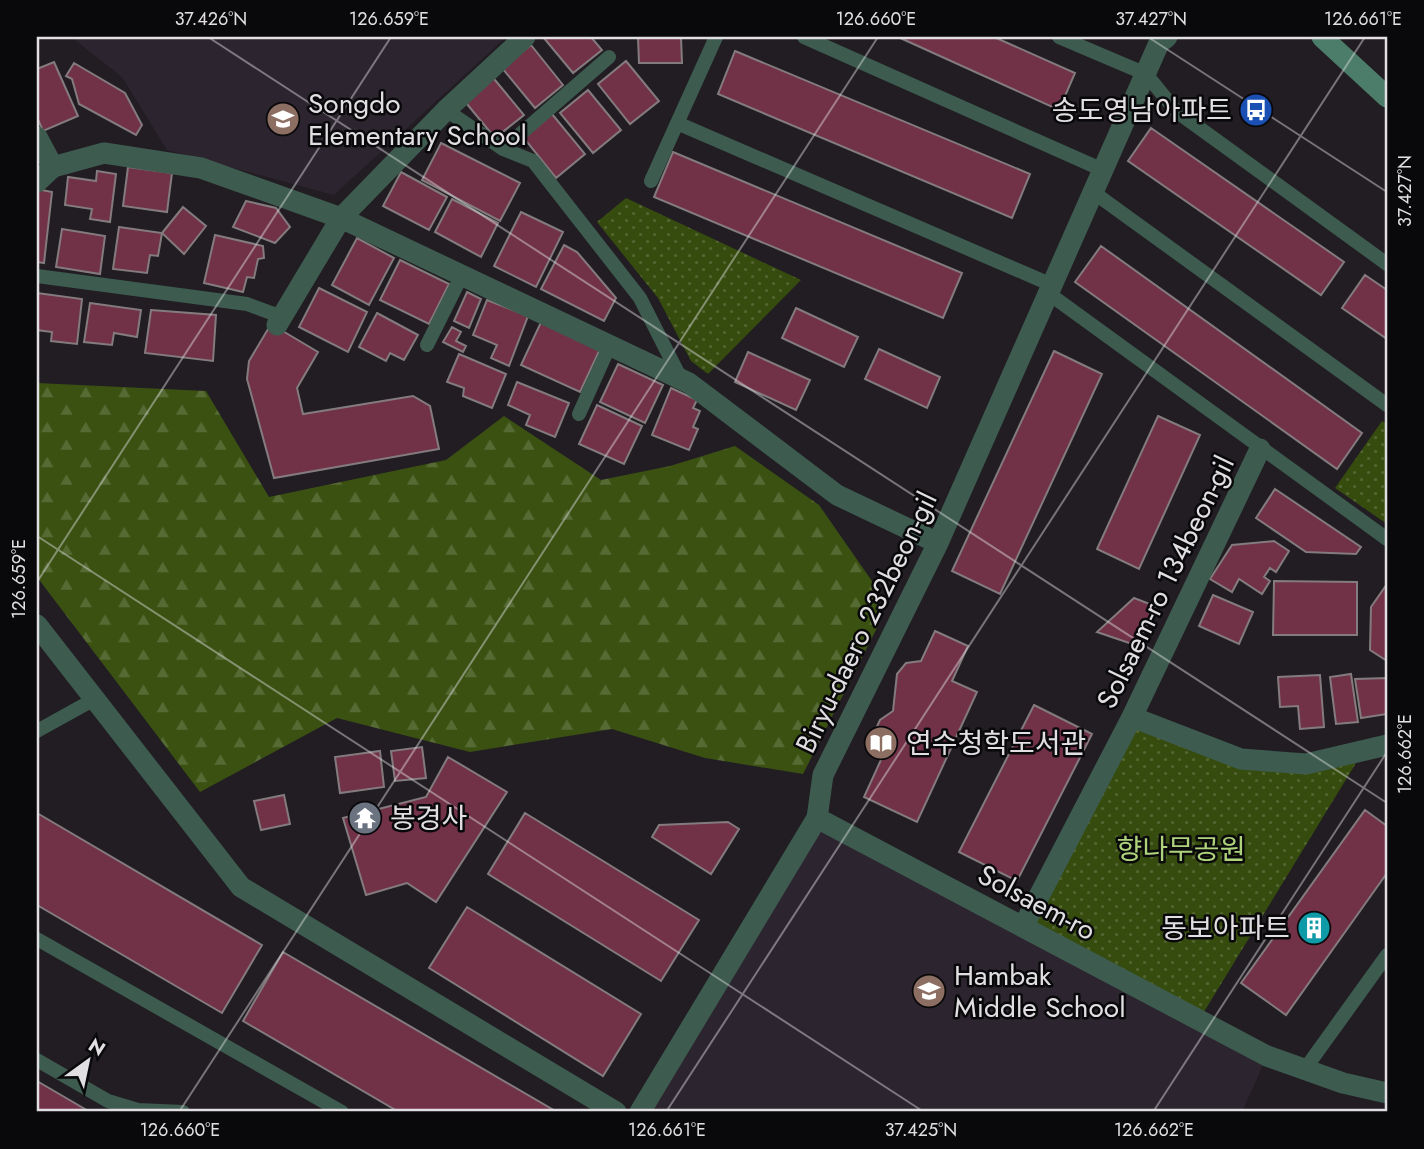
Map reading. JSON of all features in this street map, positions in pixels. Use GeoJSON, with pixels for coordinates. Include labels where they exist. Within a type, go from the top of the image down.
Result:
{"type":"FeatureCollection","features":[{"type":"Feature","properties":{"kind":"main road"},"geometry":{"type":"LineString","coordinates":[[1322,37],[1387,97]]}},
{"type":"Feature","properties":{"kind":"street"},"geometry":{"type":"LineString","coordinates":[[280,321],[341,218],[446,110],[525,37]]}},
{"type":"Feature","properties":{"kind":"street","name":"Biryu-daero 232beon-gil"},"geometry":{"type":"LineString","coordinates":[[640,1112],[817,818],[822,775],[938,543],[1159,43],[1167,37]]}},
{"type":"Feature","properties":{"kind":"street"},"geometry":{"type":"LineString","coordinates":[[37,137],[53,167]]}},
{"type":"Feature","properties":{"kind":"street"},"geometry":{"type":"LineString","coordinates":[[37,181],[53,167],[103,153],[201,168],[341,218],[681,379],[837,495],[938,543]]}},
{"type":"Feature","properties":{"kind":"street","name":"Solsaem-ro 134beon-gil"},"geometry":{"type":"LineString","coordinates":[[1023,927],[1132,717],[1260,449]]}},
{"type":"Feature","properties":{"kind":"street"},"geometry":{"type":"LineString","coordinates":[[37,625],[241,887],[616,1112]]}},
{"type":"Feature","properties":{"kind":"street"},"geometry":{"type":"LineString","coordinates":[[1132,717],[1241,759],[1306,764],[1387,745]]}},
{"type":"Feature","properties":{"kind":"street","name":"Solsaem-ro"},"geometry":{"type":"LineString","coordinates":[[817,818],[1267,1056],[1343,1083],[1387,1093]]}},
{"type":"Feature","properties":{"kind":"lane"},"geometry":{"type":"LineString","coordinates":[[651,181],[716,37]]}},
{"type":"Feature","properties":{"kind":"lane"},"geometry":{"type":"LineString","coordinates":[[804,37],[1102,170]]}},
{"type":"Feature","properties":{"kind":"lane"},"geometry":{"type":"LineString","coordinates":[[1059,37],[1146,74],[1176,111],[1387,264]]}},
{"type":"Feature","properties":{"kind":"lane"},"geometry":{"type":"LineString","coordinates":[[503,149],[609,57]]}},
{"type":"Feature","properties":{"kind":"lane"},"geometry":{"type":"LineString","coordinates":[[446,110],[503,149],[533,161],[640,298],[681,379]]}},
{"type":"Feature","properties":{"kind":"lane"},"geometry":{"type":"LineString","coordinates":[[677,123],[1050,289],[1260,449],[1387,539]]}},
{"type":"Feature","properties":{"kind":"lane"},"geometry":{"type":"LineString","coordinates":[[1093,192],[1387,405]]}},
{"type":"Feature","properties":{"kind":"lane"},"geometry":{"type":"LineString","coordinates":[[427,345],[462,275]]}},
{"type":"Feature","properties":{"kind":"lane"},"geometry":{"type":"LineString","coordinates":[[37,276],[247,304],[280,321]]}},
{"type":"Feature","properties":{"kind":"lane"},"geometry":{"type":"LineString","coordinates":[[579,414],[610,345]]}},
{"type":"Feature","properties":{"kind":"lane"},"geometry":{"type":"LineString","coordinates":[[37,731],[93,700]]}},
{"type":"Feature","properties":{"kind":"lane"},"geometry":{"type":"LineString","coordinates":[[37,939],[342,1112]]}},
{"type":"Feature","properties":{"kind":"lane"},"geometry":{"type":"LineString","coordinates":[[1305,1069],[1387,955]]}},
{"type":"Feature","properties":{"kind":"lane"},"geometry":{"type":"LineString","coordinates":[[37,1059],[108,1101],[138,1110],[183,1112]]}},
{"type":"Feature","properties":{"kind":"shaded area","name":"Songdo Elementary School"},"geometry":{"type":"Polygon","coordinates":[[[71,37],[506,37],[334,195],[167,150],[122,77],[71,37]]]}},
{"type":"Feature","properties":{"kind":"shaded area","name":"Hambak Middle School"},"geometry":{"type":"Polygon","coordinates":[[[817,818],[1267,1056],[1242,1112],[640,1112],[817,818]]]}},
{"type":"Feature","properties":{"kind":"green space"},"geometry":{"type":"Polygon","coordinates":[[[626,198],[801,280],[708,374],[691,361],[658,298],[597,222],[626,198]]]}},
{"type":"Feature","properties":{"kind":"green space"},"geometry":{"type":"Polygon","coordinates":[[[37,383],[206,391],[269,497],[446,460],[504,416],[601,480],[670,466],[735,446],[819,505],[874,584],[881,620],[803,774],[705,758],[612,729],[470,752],[337,718],[200,792],[37,577],[37,383]]]}},
{"type":"Feature","properties":{"kind":"green space"},"geometry":{"type":"Polygon","coordinates":[[[1382,421],[1387,424],[1387,524],[1335,488],[1382,421]]]}},
{"type":"Feature","properties":{"kind":"green space","name":"향나무공원"},"geometry":{"type":"Polygon","coordinates":[[[1132,717],[1241,759],[1364,750],[1199,1020],[1023,927],[1132,717]]]}},
{"type":"Feature","properties":{"kind":"building"},"geometry":{"type":"Polygon","coordinates":[[[543,37],[591,37],[602,50],[573,73],[543,37]]]}},
{"type":"Feature","properties":{"kind":"building"},"geometry":{"type":"Polygon","coordinates":[[[638,37],[681,37],[682,63],[639,63],[638,37]]]}},
{"type":"Feature","properties":{"kind":"building"},"geometry":{"type":"Polygon","coordinates":[[[898,37],[994,37],[1075,73],[1059,110],[898,37]]]}},
{"type":"Feature","properties":{"kind":"building"},"geometry":{"type":"Polygon","coordinates":[[[531,45],[563,85],[535,108],[502,68],[531,45]]]}},
{"type":"Feature","properties":{"kind":"building"},"geometry":{"type":"Polygon","coordinates":[[[735,51],[1030,174],[1012,218],[718,94],[735,51]]]}},
{"type":"Feature","properties":{"kind":"building"},"geometry":{"type":"Polygon","coordinates":[[[626,61],[659,101],[630,124],[598,84],[626,61]]]}},
{"type":"Feature","properties":{"kind":"building"},"geometry":{"type":"Polygon","coordinates":[[[54,62],[78,116],[43,131],[37,117],[37,69],[54,62]]]}},
{"type":"Feature","properties":{"kind":"building"},"geometry":{"type":"Polygon","coordinates":[[[74,63],[125,93],[142,125],[136,135],[79,104],[72,79],[66,76],[74,63]]]}},
{"type":"Feature","properties":{"kind":"building"},"geometry":{"type":"Polygon","coordinates":[[[490,74],[524,115],[495,138],[462,98],[490,74]]]}},
{"type":"Feature","properties":{"kind":"building"},"geometry":{"type":"Polygon","coordinates":[[[588,90],[621,130],[593,153],[560,113],[588,90]]]}},
{"type":"Feature","properties":{"kind":"building"},"geometry":{"type":"Polygon","coordinates":[[[552,114],[585,154],[556,178],[523,137],[552,114]]]}},
{"type":"Feature","properties":{"kind":"building"},"geometry":{"type":"Polygon","coordinates":[[[1151,128],[1344,262],[1321,295],[1128,161],[1151,128]]]}},
{"type":"Feature","properties":{"kind":"building"},"geometry":{"type":"Polygon","coordinates":[[[441,143],[520,183],[500,221],[422,180],[441,143]]]}},
{"type":"Feature","properties":{"kind":"building"},"geometry":{"type":"Polygon","coordinates":[[[673,152],[962,273],[943,318],[654,197],[673,152]]]}},
{"type":"Feature","properties":{"kind":"building"},"geometry":{"type":"Polygon","coordinates":[[[128,167],[172,173],[167,212],[123,206],[128,167]]]}},
{"type":"Feature","properties":{"kind":"building"},"geometry":{"type":"Polygon","coordinates":[[[97,171],[116,174],[110,222],[90,219],[92,209],[65,205],[68,177],[96,181],[97,171]]]}},
{"type":"Feature","properties":{"kind":"building"},"geometry":{"type":"Polygon","coordinates":[[[401,172],[447,197],[429,230],[383,206],[401,172]]]}},
{"type":"Feature","properties":{"kind":"building"},"geometry":{"type":"Polygon","coordinates":[[[37,189],[52,192],[44,263],[37,262],[37,189]]]}},
{"type":"Feature","properties":{"kind":"building"},"geometry":{"type":"Polygon","coordinates":[[[452,199],[498,223],[481,257],[435,232],[452,199]]]}},
{"type":"Feature","properties":{"kind":"building"},"geometry":{"type":"Polygon","coordinates":[[[246,201],[276,208],[290,227],[275,243],[233,227],[246,201]]]}},
{"type":"Feature","properties":{"kind":"building"},"geometry":{"type":"Polygon","coordinates":[[[183,207],[206,226],[184,254],[162,233],[183,207]]]}},
{"type":"Feature","properties":{"kind":"building"},"geometry":{"type":"Polygon","coordinates":[[[521,212],[563,232],[536,287],[494,266],[521,212]]]}},
{"type":"Feature","properties":{"kind":"building"},"geometry":{"type":"Polygon","coordinates":[[[119,227],[162,233],[158,256],[150,255],[147,273],[113,269],[119,227]]]}},
{"type":"Feature","properties":{"kind":"building"},"geometry":{"type":"Polygon","coordinates":[[[62,229],[105,236],[100,274],[56,267],[62,229]]]}},
{"type":"Feature","properties":{"kind":"building"},"geometry":{"type":"Polygon","coordinates":[[[215,235],[263,246],[264,258],[258,259],[254,278],[247,277],[243,292],[204,283],[215,235]]]}},
{"type":"Feature","properties":{"kind":"building"},"geometry":{"type":"Polygon","coordinates":[[[357,238],[394,258],[369,305],[332,285],[357,238]]]}},
{"type":"Feature","properties":{"kind":"building"},"geometry":{"type":"Polygon","coordinates":[[[564,245],[577,252],[616,298],[604,321],[541,289],[564,245]]]}},
{"type":"Feature","properties":{"kind":"building"},"geometry":{"type":"Polygon","coordinates":[[[1101,246],[1362,433],[1337,469],[1075,282],[1101,246]]]}},
{"type":"Feature","properties":{"kind":"building"},"geometry":{"type":"Polygon","coordinates":[[[400,260],[449,284],[429,324],[380,300],[400,260]]]}},
{"type":"Feature","properties":{"kind":"building"},"geometry":{"type":"Polygon","coordinates":[[[1365,275],[1387,290],[1387,339],[1342,308],[1365,275]]]}},
{"type":"Feature","properties":{"kind":"building"},"geometry":{"type":"Polygon","coordinates":[[[319,288],[367,312],[348,352],[299,327],[319,288]]]}},
{"type":"Feature","properties":{"kind":"building"},"geometry":{"type":"Polygon","coordinates":[[[467,292],[481,299],[469,328],[454,321],[467,292]]]}},
{"type":"Feature","properties":{"kind":"building"},"geometry":{"type":"Polygon","coordinates":[[[37,293],[82,299],[77,344],[51,341],[52,332],[37,330],[37,293]]]}},
{"type":"Feature","properties":{"kind":"building"},"geometry":{"type":"Polygon","coordinates":[[[487,300],[528,316],[509,366],[491,358],[497,345],[473,335],[487,300]]]}},
{"type":"Feature","properties":{"kind":"building"},"geometry":{"type":"Polygon","coordinates":[[[90,303],[141,310],[137,337],[114,333],[112,345],[84,342],[90,303]]]}},
{"type":"Feature","properties":{"kind":"building"},"geometry":{"type":"Polygon","coordinates":[[[796,308],[858,337],[844,367],[782,338],[796,308]]]}},
{"type":"Feature","properties":{"kind":"building"},"geometry":{"type":"Polygon","coordinates":[[[151,310],[216,315],[213,361],[145,353],[151,310]]]}},
{"type":"Feature","properties":{"kind":"building"},"geometry":{"type":"Polygon","coordinates":[[[377,313],[418,335],[404,360],[390,353],[386,361],[359,347],[377,313]]]}},
{"type":"Feature","properties":{"kind":"building"},"geometry":{"type":"Polygon","coordinates":[[[542,320],[601,347],[580,392],[521,365],[542,320]]]}},
{"type":"Feature","properties":{"kind":"building"},"geometry":{"type":"Polygon","coordinates":[[[271,324],[318,352],[297,388],[303,414],[413,396],[430,406],[439,449],[274,478],[247,379],[249,361],[271,324]]]}},
{"type":"Feature","properties":{"kind":"building"},"geometry":{"type":"Polygon","coordinates":[[[452,327],[461,332],[456,341],[466,346],[463,352],[443,342],[452,327]]]}},
{"type":"Feature","properties":{"kind":"building"},"geometry":{"type":"Polygon","coordinates":[[[879,349],[940,377],[927,408],[865,379],[879,349]]]}},
{"type":"Feature","properties":{"kind":"building"},"geometry":{"type":"Polygon","coordinates":[[[1054,351],[1102,374],[1000,594],[952,571],[1054,351]]]}},
{"type":"Feature","properties":{"kind":"building"},"geometry":{"type":"Polygon","coordinates":[[[748,352],[810,380],[796,410],[735,382],[748,352]]]}},
{"type":"Feature","properties":{"kind":"building"},"geometry":{"type":"Polygon","coordinates":[[[459,354],[506,374],[492,408],[463,396],[464,388],[447,382],[459,354]]]}},
{"type":"Feature","properties":{"kind":"building"},"geometry":{"type":"Polygon","coordinates":[[[618,364],[663,385],[645,423],[600,402],[618,364]]]}},
{"type":"Feature","properties":{"kind":"building"},"geometry":{"type":"Polygon","coordinates":[[[517,382],[569,403],[555,437],[526,425],[530,415],[508,405],[517,382]]]}},
{"type":"Feature","properties":{"kind":"building"},"geometry":{"type":"Polygon","coordinates":[[[671,388],[697,400],[693,408],[700,411],[693,427],[698,429],[689,450],[652,435],[671,388]]]}},
{"type":"Feature","properties":{"kind":"building"},"geometry":{"type":"Polygon","coordinates":[[[597,405],[642,426],[624,464],[579,444],[597,405]]]}},
{"type":"Feature","properties":{"kind":"building"},"geometry":{"type":"Polygon","coordinates":[[[1158,416],[1200,435],[1139,569],[1097,549],[1158,416]]]}},
{"type":"Feature","properties":{"kind":"building"},"geometry":{"type":"Polygon","coordinates":[[[1275,489],[1361,547],[1356,554],[1306,552],[1256,518],[1275,489]]]}},
{"type":"Feature","properties":{"kind":"building"},"geometry":{"type":"Polygon","coordinates":[[[1274,541],[1289,551],[1276,572],[1270,568],[1264,577],[1270,581],[1262,594],[1239,579],[1232,592],[1210,579],[1232,545],[1274,541]]]}},
{"type":"Feature","properties":{"kind":"building"},"geometry":{"type":"Polygon","coordinates":[[[1274,581],[1357,582],[1357,635],[1273,635],[1274,581]]]}},
{"type":"Feature","properties":{"kind":"building"},"geometry":{"type":"Polygon","coordinates":[[[1387,584],[1387,661],[1370,650],[1371,607],[1387,584]]]}},
{"type":"Feature","properties":{"kind":"building"},"geometry":{"type":"Polygon","coordinates":[[[1213,595],[1253,612],[1239,644],[1199,626],[1213,595]]]}},
{"type":"Feature","properties":{"kind":"building"},"geometry":{"type":"Polygon","coordinates":[[[1134,598],[1155,606],[1138,646],[1097,632],[1134,598]]]}},
{"type":"Feature","properties":{"kind":"building"},"geometry":{"type":"Polygon","coordinates":[[[935,631],[968,646],[952,681],[977,692],[917,822],[864,797],[885,751],[869,744],[880,720],[893,711],[897,674],[906,663],[921,661],[935,631]]]}},
{"type":"Feature","properties":{"kind":"building"},"geometry":{"type":"Polygon","coordinates":[[[1351,674],[1358,722],[1336,724],[1330,677],[1351,674]]]}},
{"type":"Feature","properties":{"kind":"building"},"geometry":{"type":"Polygon","coordinates":[[[1320,675],[1324,727],[1300,729],[1298,706],[1280,707],[1278,677],[1320,675]]]}},
{"type":"Feature","properties":{"kind":"building"},"geometry":{"type":"Polygon","coordinates":[[[1387,678],[1387,714],[1361,718],[1355,679],[1387,678]]]}},
{"type":"Feature","properties":{"kind":"building"},"geometry":{"type":"Polygon","coordinates":[[[1034,705],[1092,734],[1017,881],[959,852],[1034,705]]]}},
{"type":"Feature","properties":{"kind":"building"},"geometry":{"type":"Polygon","coordinates":[[[422,747],[426,778],[395,781],[391,751],[422,747]]]}},
{"type":"Feature","properties":{"kind":"building"},"geometry":{"type":"Polygon","coordinates":[[[380,751],[384,787],[340,793],[335,757],[380,751]]]}},
{"type":"Feature","properties":{"kind":"building"},"geometry":{"type":"Polygon","coordinates":[[[448,757],[507,792],[436,902],[407,883],[366,895],[343,818],[426,797],[448,757]]]}},
{"type":"Feature","properties":{"kind":"building"},"geometry":{"type":"Polygon","coordinates":[[[284,795],[290,824],[261,830],[254,801],[284,795]]]}},
{"type":"Feature","properties":{"kind":"building","name":"동보아파트"},"geometry":{"type":"Polygon","coordinates":[[[1365,810],[1387,826],[1387,873],[1286,1015],[1241,983],[1365,810]]]}},
{"type":"Feature","properties":{"kind":"building"},"geometry":{"type":"Polygon","coordinates":[[[37,813],[262,945],[222,1013],[37,905],[37,813]]]}},
{"type":"Feature","properties":{"kind":"building"},"geometry":{"type":"Polygon","coordinates":[[[525,813],[699,920],[661,981],[488,874],[525,813]]]}},
{"type":"Feature","properties":{"kind":"building"},"geometry":{"type":"Polygon","coordinates":[[[728,822],[739,829],[711,874],[652,837],[659,825],[728,822]]]}},
{"type":"Feature","properties":{"kind":"building"},"geometry":{"type":"Polygon","coordinates":[[[467,907],[641,1014],[603,1076],[429,968],[467,907]]]}},
{"type":"Feature","properties":{"kind":"building"},"geometry":{"type":"Polygon","coordinates":[[[283,952],[557,1112],[399,1112],[243,1021],[283,952]]]}},
{"type":"Feature","properties":{"kind":"building"},"geometry":{"type":"Polygon","coordinates":[[[37,1081],[90,1112],[37,1112],[37,1081]]]}},
{"type":"Feature","properties":{"kind":"place","name":"송도영남아파트"},"geometry":{"type":"Point","coordinates":[1256,110]}},
{"type":"Feature","properties":{"kind":"place","name":"Songdo Elementary School"},"geometry":{"type":"Point","coordinates":[283,119]}},
{"type":"Feature","properties":{"kind":"place","name":"연수청학도서관"},"geometry":{"type":"Point","coordinates":[881,743]}},
{"type":"Feature","properties":{"kind":"place","name":"봉경사"},"geometry":{"type":"Point","coordinates":[365,818]}},
{"type":"Feature","properties":{"kind":"place","name":"동보아파트"},"geometry":{"type":"Point","coordinates":[1314,928]}},
{"type":"Feature","properties":{"kind":"place","name":"Hambak Middle School"},"geometry":{"type":"Point","coordinates":[929,991]}}]}
